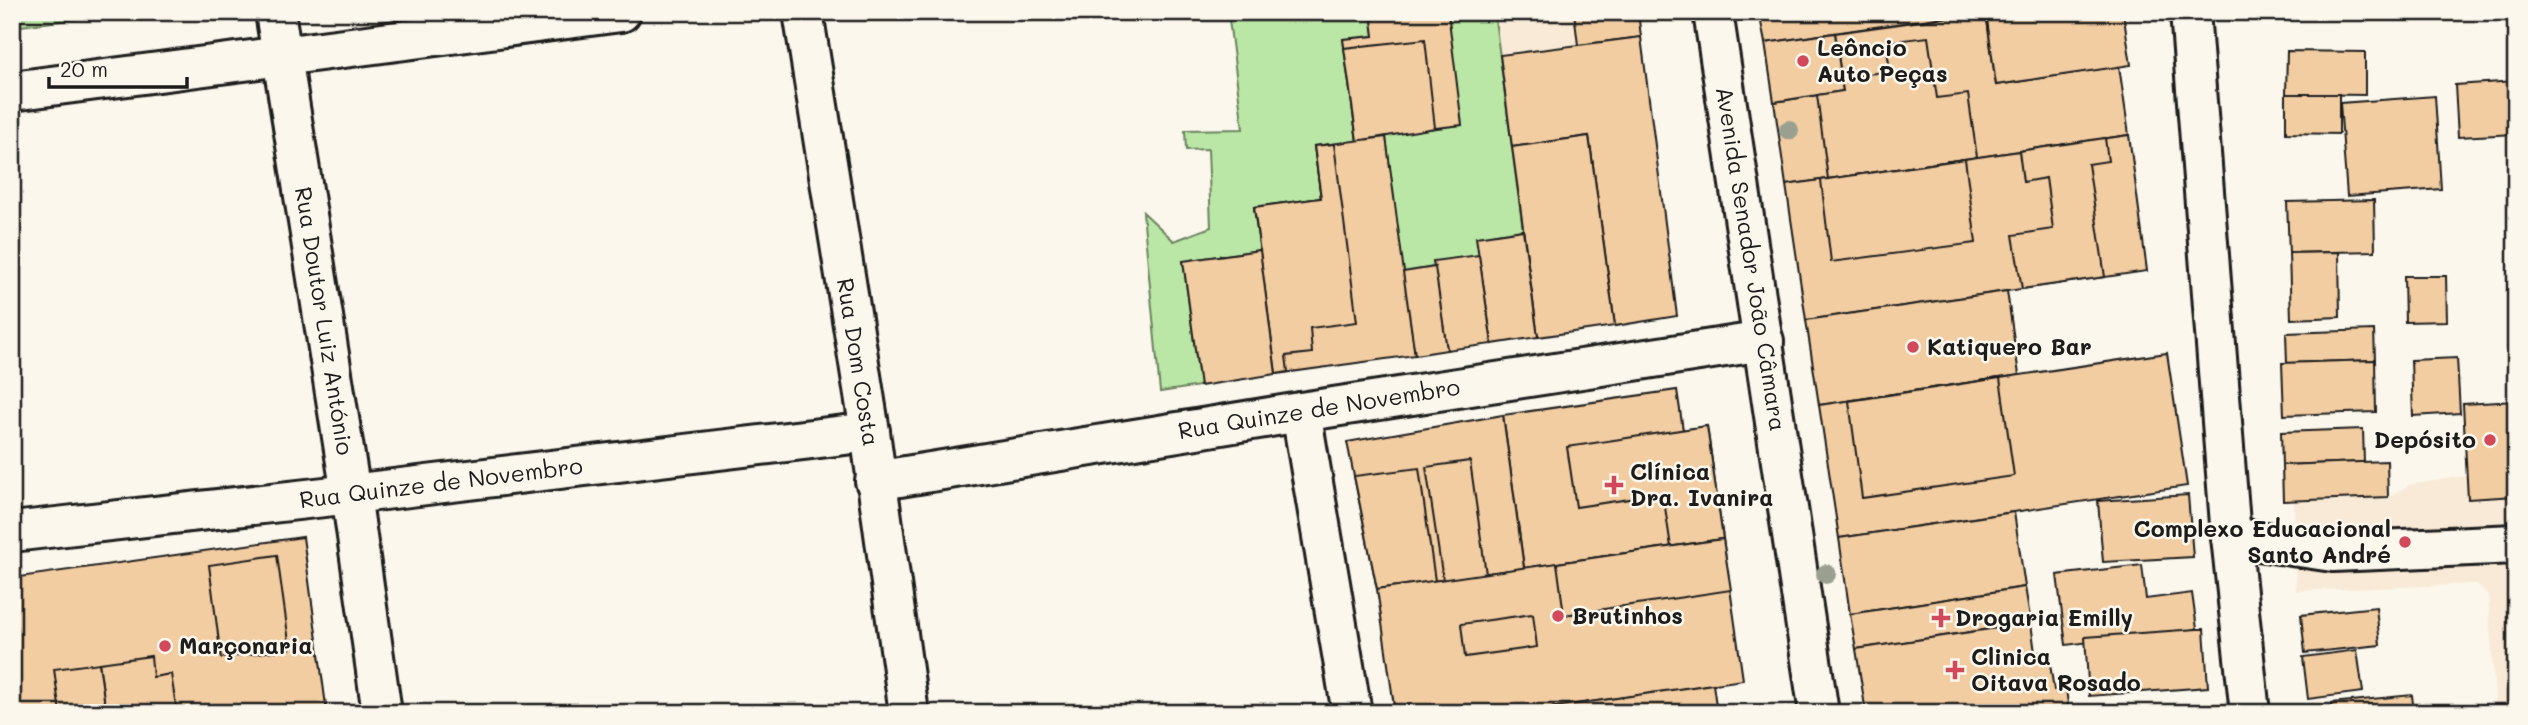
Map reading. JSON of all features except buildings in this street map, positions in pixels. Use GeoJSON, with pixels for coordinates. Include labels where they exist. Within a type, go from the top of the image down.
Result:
{"type":"FeatureCollection","features":[{"type":"Feature","properties":{"kind":"street","name":"Rua Doutor Luiz António"},"geometry":{"type":"LineString","coordinates":[[275,12],[351,495],[382,713]]}},
{"type":"Feature","properties":{"kind":"street"},"geometry":{"type":"LineString","coordinates":[[12,91],[621,12]]}},
{"type":"Feature","properties":{"kind":"street","name":"Rua Dom Costa"},"geometry":{"type":"LineString","coordinates":[[803,12],[870,432],[909,713]]}},
{"type":"Feature","properties":{"kind":"street","name":"Avenida Senador João Câmara"},"geometry":{"type":"LineString","coordinates":[[1713,12],[1819,713]]}},
{"type":"Feature","properties":{"kind":"street"},"geometry":{"type":"LineString","coordinates":[[2190,12],[2231,537],[2250,713]]}},
{"type":"Feature","properties":{"kind":"street","name":"Rua Quinze de Novembro"},"geometry":{"type":"LineString","coordinates":[[875,481],[1301,411],[1764,341]]}},
{"type":"Feature","properties":{"kind":"street"},"geometry":{"type":"LineString","coordinates":[[1301,411],[1352,713]]}},
{"type":"Feature","properties":{"kind":"street","name":"Rua Quinze de Novembro"},"geometry":{"type":"LineString","coordinates":[[12,532],[351,495],[870,432]]}},
{"type":"Feature","properties":{"kind":"street"},"geometry":{"type":"LineString","coordinates":[[2231,537],[2333,552],[2516,544]]}},
{"type":"Feature","properties":{"kind":"shaded area"},"geometry":{"type":"Polygon","coordinates":[[[1494,12],[1574,12],[1578,45],[1500,55],[1494,12]]]}},
{"type":"Feature","properties":{"kind":"shaded area","name":"Complexo Educacional Santo André"},"geometry":{"type":"Polygon","coordinates":[[[2516,401],[2516,713],[2496,713],[2488,595],[2477,584],[2296,591],[2294,500],[2388,497],[2409,485],[2466,476],[2463,404],[2516,401]]]}},
{"type":"Feature","properties":{"kind":"green space"},"geometry":{"type":"Polygon","coordinates":[[[12,12],[77,12],[78,19],[12,27],[12,12]]]}},
{"type":"Feature","properties":{"kind":"green space"},"geometry":{"type":"Polygon","coordinates":[[[1228,12],[1371,12],[1374,36],[1343,40],[1357,141],[1314,146],[1321,198],[1254,207],[1260,250],[1183,261],[1200,386],[1160,392],[1143,212],[1174,241],[1211,227],[1208,149],[1186,150],[1185,130],[1243,129],[1228,12]]]}},
{"type":"Feature","properties":{"kind":"green space"},"geometry":{"type":"Polygon","coordinates":[[[1448,12],[1494,12],[1523,230],[1477,237],[1479,255],[1435,267],[1403,272],[1386,137],[1448,12]]]}},
{"type":"Feature","properties":{"kind":"place","name":"Leôncio Auto Peças"},"geometry":{"type":"Point","coordinates":[1803,61]}},
{"type":"Feature","properties":{"kind":"place","name":"Katiquero Bar"},"geometry":{"type":"Point","coordinates":[1913,347]}},
{"type":"Feature","properties":{"kind":"place","name":"Depósito"},"geometry":{"type":"Point","coordinates":[2490,440]}},
{"type":"Feature","properties":{"kind":"place","name":"Clínica Dra. Ivanira"},"geometry":{"type":"Point","coordinates":[1614,485]}},
{"type":"Feature","properties":{"kind":"place","name":"Complexo Educacional Santo André"},"geometry":{"type":"Point","coordinates":[2405,542]}},
{"type":"Feature","properties":{"kind":"place","name":"Brutinhos"},"geometry":{"type":"Point","coordinates":[1558,616]}},
{"type":"Feature","properties":{"kind":"place","name":"Drogaria Emilly"},"geometry":{"type":"Point","coordinates":[1941,618]}},
{"type":"Feature","properties":{"kind":"place","name":"Marçonaria"},"geometry":{"type":"Point","coordinates":[165,646]}},
{"type":"Feature","properties":{"kind":"place","name":"Clinica Oitava Rosado"},"geometry":{"type":"Point","coordinates":[1955,670]}}]}
